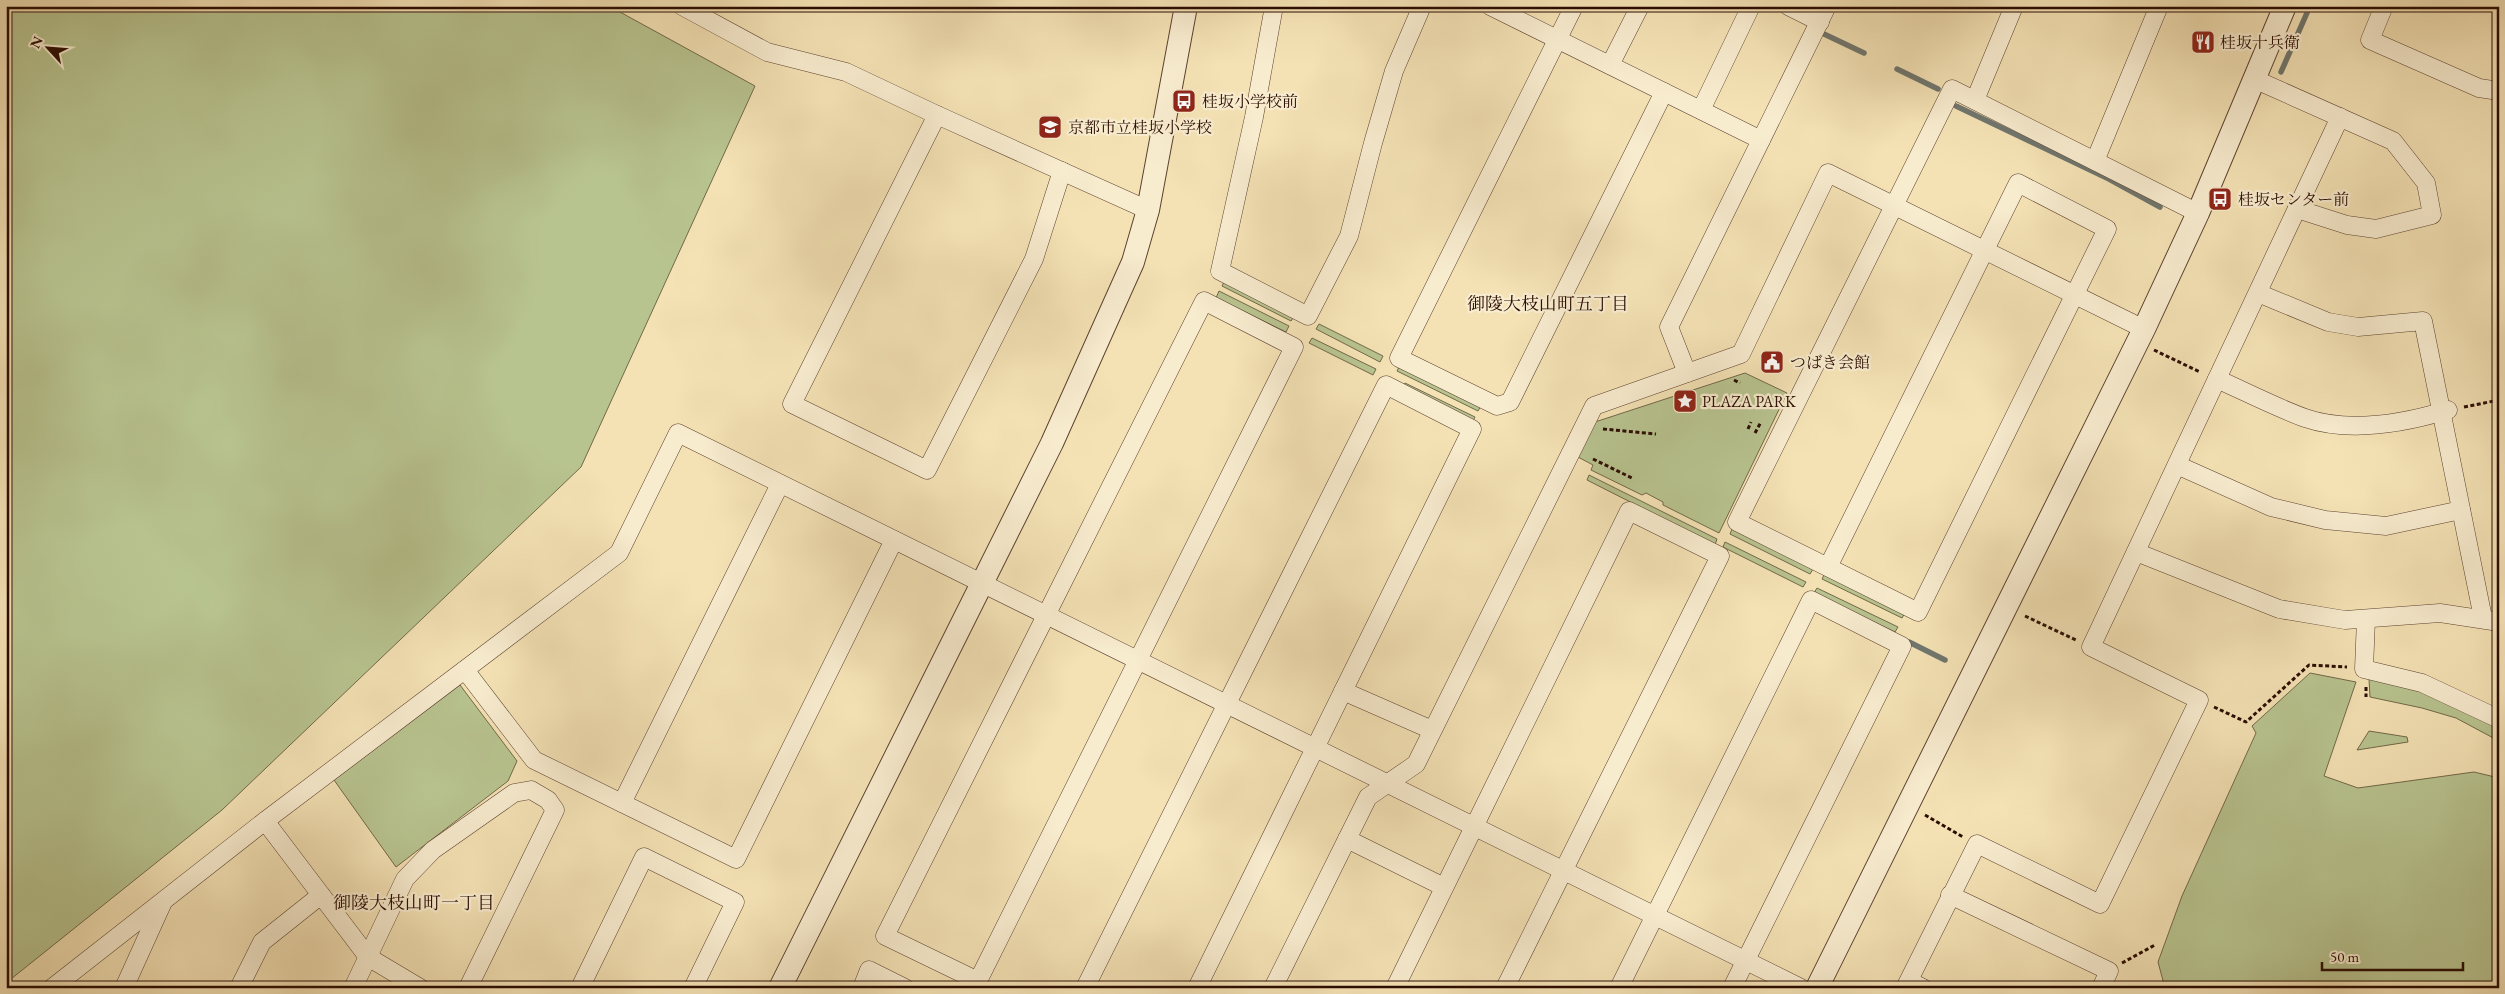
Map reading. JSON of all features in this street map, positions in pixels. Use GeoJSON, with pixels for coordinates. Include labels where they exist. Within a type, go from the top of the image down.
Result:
{"type":"FeatureCollection","features":[{"type":"Feature","properties":{"kind":"street"},"geometry":{"type":"LineString","coordinates":[[780,988],[1052,443],[1133,262],[1148,210],[1186,6]]}},
{"type":"Feature","properties":{"kind":"street"},"geometry":{"type":"LineString","coordinates":[[1274,6],[1254,117],[1220,271],[1308,316],[1349,236],[1394,71],[1422,6]]}},
{"type":"Feature","properties":{"kind":"street"},"geometry":{"type":"LineString","coordinates":[[1490,6],[1510,11],[1557,40],[1761,140]]}},
{"type":"Feature","properties":{"kind":"street"},"geometry":{"type":"LineString","coordinates":[[1574,6],[1399,358],[1497,406],[1510,402],[1664,92]]}},
{"type":"Feature","properties":{"kind":"street"},"geometry":{"type":"LineString","coordinates":[[1610,66],[1640,6]]}},
{"type":"Feature","properties":{"kind":"street"},"geometry":{"type":"LineString","coordinates":[[1701,110],[1751,6]]}},
{"type":"Feature","properties":{"kind":"street"},"geometry":{"type":"LineString","coordinates":[[1788,6],[1820,22]]}},
{"type":"Feature","properties":{"kind":"street"},"geometry":{"type":"LineString","coordinates":[[1687,373],[1669,327],[1827,6]]}},
{"type":"Feature","properties":{"kind":"street"},"geometry":{"type":"LineString","coordinates":[[1975,100],[2014,6]]}},
{"type":"Feature","properties":{"kind":"street"},"geometry":{"type":"LineString","coordinates":[[2095,161],[2159,6]]}},
{"type":"Feature","properties":{"kind":"street"},"geometry":{"type":"LineString","coordinates":[[1817,988],[2144,329],[2198,213],[2285,6]]}},
{"type":"Feature","properties":{"kind":"street"},"geometry":{"type":"LineString","coordinates":[[2384,6],[2370,40],[2479,88],[2499,91]]}},
{"type":"Feature","properties":{"kind":"street"},"geometry":{"type":"LineString","coordinates":[[694,9],[767,52],[846,72],[937,116],[1148,210]]}},
{"type":"Feature","properties":{"kind":"street"},"geometry":{"type":"LineString","coordinates":[[2254,79],[2394,141],[2426,183],[2432,215],[2376,230],[2347,224],[2297,209]]}},
{"type":"Feature","properties":{"kind":"street"},"geometry":{"type":"LineString","coordinates":[[1828,567],[2018,183],[2107,229],[1918,612],[1737,522],[1952,89],[2198,213]]}},
{"type":"Feature","properties":{"kind":"street"},"geometry":{"type":"LineString","coordinates":[[937,116],[792,404],[927,470],[1034,259],[1062,171]]}},
{"type":"Feature","properties":{"kind":"street"},"geometry":{"type":"LineString","coordinates":[[1912,986],[1950,895],[1977,844],[2100,904],[2199,700],[2091,647],[2340,117]]}},
{"type":"Feature","properties":{"kind":"street"},"geometry":{"type":"LineString","coordinates":[[1273,988],[1368,797],[1416,764],[1594,406],[1741,354],[1828,173],[2144,329]]}},
{"type":"Feature","properties":{"kind":"street"},"geometry":{"type":"LineString","coordinates":[[2136,552],[2279,609],[2345,620],[2440,613],[2491,620],[2461,510],[2445,411],[2423,321],[2358,327],[2328,322],[2258,293]]}},
{"type":"Feature","properties":{"kind":"street"},"geometry":{"type":"LineString","coordinates":[[1204,301],[1294,347],[978,981],[885,936],[1046,615],[1204,301]]}},
{"type":"Feature","properties":{"kind":"street"},"geometry":{"type":"LineString","coordinates":[[2217,379],[2306,418],[2348,425],[2404,421],[2445,411]]}},
{"type":"Feature","properties":{"kind":"street"},"geometry":{"type":"LineString","coordinates":[[1085,988],[1386,385],[1472,428],[1197,988]]}},
{"type":"Feature","properties":{"kind":"street"},"geometry":{"type":"LineString","coordinates":[[52,988],[266,821],[619,553],[678,433],[1801,988]]}},
{"type":"Feature","properties":{"kind":"street"},"geometry":{"type":"LineString","coordinates":[[2176,465],[2271,506],[2325,520],[2386,526],[2461,510]]}},
{"type":"Feature","properties":{"kind":"street"},"geometry":{"type":"LineString","coordinates":[[622,803],[780,484]]}},
{"type":"Feature","properties":{"kind":"street"},"geometry":{"type":"LineString","coordinates":[[1395,988],[1629,511],[1720,556],[1505,988]]}},
{"type":"Feature","properties":{"kind":"street"},"geometry":{"type":"LineString","coordinates":[[465,670],[534,760],[736,859],[894,540]]}},
{"type":"Feature","properties":{"kind":"street"},"geometry":{"type":"LineString","coordinates":[[1619,988],[1811,600],[1902,646],[1732,988]]}},
{"type":"Feature","properties":{"kind":"street"},"geometry":{"type":"LineString","coordinates":[[2366,619],[2364,668],[2422,684],[2499,719]]}},
{"type":"Feature","properties":{"kind":"street"},"geometry":{"type":"LineString","coordinates":[[1343,691],[1432,730]]}},
{"type":"Feature","properties":{"kind":"street"},"geometry":{"type":"LineString","coordinates":[[353,988],[405,879],[433,850],[514,793],[531,790],[548,800],[555,810],[468,988]]}},
{"type":"Feature","properties":{"kind":"street"},"geometry":{"type":"LineString","coordinates":[[266,821],[368,957],[420,988]]}},
{"type":"Feature","properties":{"kind":"street"},"geometry":{"type":"LineString","coordinates":[[1347,839],[1444,887]]}},
{"type":"Feature","properties":{"kind":"street"},"geometry":{"type":"LineString","coordinates":[[580,988],[644,857],[734,902],[694,988]]}},
{"type":"Feature","properties":{"kind":"street"},"geometry":{"type":"LineString","coordinates":[[240,988],[262,942],[321,895]]}},
{"type":"Feature","properties":{"kind":"street"},"geometry":{"type":"LineString","coordinates":[[1950,895],[2109,970],[2101,988]]}},
{"type":"Feature","properties":{"kind":"street"},"geometry":{"type":"LineString","coordinates":[[124,988],[164,901]]}},
{"type":"Feature","properties":{"kind":"street"},"geometry":{"type":"LineString","coordinates":[[862,988],[869,970],[905,988]]}},
{"type":"Feature","properties":{"kind":"path"},"geometry":{"type":"LineString","coordinates":[[2152,350],[2217,379]]}},
{"type":"Feature","properties":{"kind":"path"},"geometry":{"type":"LineString","coordinates":[[1734,380],[1740,383]]}},
{"type":"Feature","properties":{"kind":"path"},"geometry":{"type":"LineString","coordinates":[[2445,411],[2499,400]]}},
{"type":"Feature","properties":{"kind":"path"},"geometry":{"type":"LineString","coordinates":[[1748,429],[1751,422]]}},
{"type":"Feature","properties":{"kind":"path"},"geometry":{"type":"LineString","coordinates":[[1755,433],[1761,422]]}},
{"type":"Feature","properties":{"kind":"path"},"geometry":{"type":"LineString","coordinates":[[1602,428],[1656,434]]}},
{"type":"Feature","properties":{"kind":"path"},"geometry":{"type":"LineString","coordinates":[[1593,459],[1632,478]]}},
{"type":"Feature","properties":{"kind":"path"},"geometry":{"type":"LineString","coordinates":[[2024,615],[2091,647]]}},
{"type":"Feature","properties":{"kind":"path"},"geometry":{"type":"LineString","coordinates":[[2214,707],[2246,722],[2310,665],[2349,667]]}},
{"type":"Feature","properties":{"kind":"path"},"geometry":{"type":"LineString","coordinates":[[1922,814],[1977,844]]}},
{"type":"Feature","properties":{"kind":"path"},"geometry":{"type":"LineString","coordinates":[[2109,970],[2155,944]]}},
{"type":"Feature","properties":{"kind":"green space"},"geometry":{"type":"Polygon","coordinates":[[[6,6],[609,6],[755,86],[581,467],[222,810],[6,983],[6,6]]]}},
{"type":"Feature","properties":{"kind":"green space"},"geometry":{"type":"Polygon","coordinates":[[[1225,280],[1295,315],[1291,321],[1222,286],[1225,280]]]}},
{"type":"Feature","properties":{"kind":"green space"},"geometry":{"type":"Polygon","coordinates":[[[1219,291],[1289,326],[1286,332],[1216,298],[1219,291]]]}},
{"type":"Feature","properties":{"kind":"green space"},"geometry":{"type":"Polygon","coordinates":[[[1319,324],[1383,356],[1380,362],[1316,329],[1319,324]]]}},
{"type":"Feature","properties":{"kind":"green space"},"geometry":{"type":"Polygon","coordinates":[[[1312,338],[1376,369],[1373,375],[1309,343],[1312,338]]]}},
{"type":"Feature","properties":{"kind":"green space"},"geometry":{"type":"Polygon","coordinates":[[[1400,365],[1482,404],[1478,411],[1397,371],[1400,365]]]}},
{"type":"Feature","properties":{"kind":"green space"},"geometry":{"type":"Polygon","coordinates":[[[1745,373],[1787,393],[1719,533],[1663,505],[1663,502],[1646,493],[1642,495],[1591,470],[1593,465],[1578,457],[1595,422],[1745,373]]]}},
{"type":"Feature","properties":{"kind":"green space"},"geometry":{"type":"Polygon","coordinates":[[[1405,383],[1475,417],[1472,423],[1402,389],[1405,383]]]}},
{"type":"Feature","properties":{"kind":"green space"},"geometry":{"type":"Polygon","coordinates":[[[1589,475],[1717,539],[1715,545],[1587,480],[1589,475]]]}},
{"type":"Feature","properties":{"kind":"green space"},"geometry":{"type":"Polygon","coordinates":[[[1732,529],[1813,569],[1810,574],[1730,534],[1732,529]]]}},
{"type":"Feature","properties":{"kind":"green space"},"geometry":{"type":"Polygon","coordinates":[[[1725,542],[1806,582],[1803,587],[1723,547],[1725,542]]]}},
{"type":"Feature","properties":{"kind":"green space"},"geometry":{"type":"Polygon","coordinates":[[[1825,573],[1905,613],[1902,618],[1822,579],[1825,573]]]}},
{"type":"Feature","properties":{"kind":"green space"},"geometry":{"type":"Polygon","coordinates":[[[1817,588],[1898,627],[1895,632],[1814,593],[1817,588]]]}},
{"type":"Feature","properties":{"kind":"green space"},"geometry":{"type":"Polygon","coordinates":[[[2310,673],[2356,682],[2324,776],[2358,788],[2474,772],[2499,778],[2499,988],[2165,988],[2158,962],[2182,896],[2256,733],[2252,726],[2310,673]]]}},
{"type":"Feature","properties":{"kind":"green space"},"geometry":{"type":"Polygon","coordinates":[[[2369,679],[2412,688],[2470,712],[2499,728],[2499,741],[2456,718],[2422,708],[2370,697],[2369,679]]]}},
{"type":"Feature","properties":{"kind":"green space"},"geometry":{"type":"Polygon","coordinates":[[[460,685],[517,761],[508,781],[396,867],[334,780],[460,685]]]}},
{"type":"Feature","properties":{"kind":"green space"},"geometry":{"type":"Polygon","coordinates":[[[2369,731],[2407,737],[2408,742],[2357,750],[2369,731]]]}},
{"type":"Feature","properties":{"kind":"waterway"},"geometry":{"type":"LineString","coordinates":[[2281,72],[2310,6]]}},
{"type":"Feature","properties":{"kind":"waterway"},"geometry":{"type":"LineString","coordinates":[[1824,34],[1864,53]]}},
{"type":"Feature","properties":{"kind":"waterway"},"geometry":{"type":"LineString","coordinates":[[1897,69],[1938,89]]}},
{"type":"Feature","properties":{"kind":"waterway"},"geometry":{"type":"LineString","coordinates":[[1956,106],[2109,179],[2160,207]]}},
{"type":"Feature","properties":{"kind":"waterway"},"geometry":{"type":"LineString","coordinates":[[1909,642],[1945,660]]}},
{"type":"Feature","properties":{"kind":"place","name":"桂坂十兵衛"},"geometry":{"type":"Point","coordinates":[2203,42]}},
{"type":"Feature","properties":{"kind":"place","name":"桂坂小学校前"},"geometry":{"type":"Point","coordinates":[1184,101]}},
{"type":"Feature","properties":{"kind":"place","name":"京都市立桂坂小学校"},"geometry":{"type":"Point","coordinates":[1050,127]}},
{"type":"Feature","properties":{"kind":"place","name":"桂坂センター前"},"geometry":{"type":"Point","coordinates":[2220,199]}},
{"type":"Feature","properties":{"kind":"place","name":"つばき会館"},"geometry":{"type":"Point","coordinates":[1772,362]}},
{"type":"Feature","properties":{"kind":"place","name":"PLAZA PARK"},"geometry":{"type":"Point","coordinates":[1685,401]}},
{"type":"Feature","properties":{"kind":"district","name":"御陵大枝山町五丁目"},"geometry":{"type":"Point","coordinates":[1548,304]}},
{"type":"Feature","properties":{"kind":"district","name":"御陵大枝山町一丁目"},"geometry":{"type":"Point","coordinates":[414,903]}}]}
